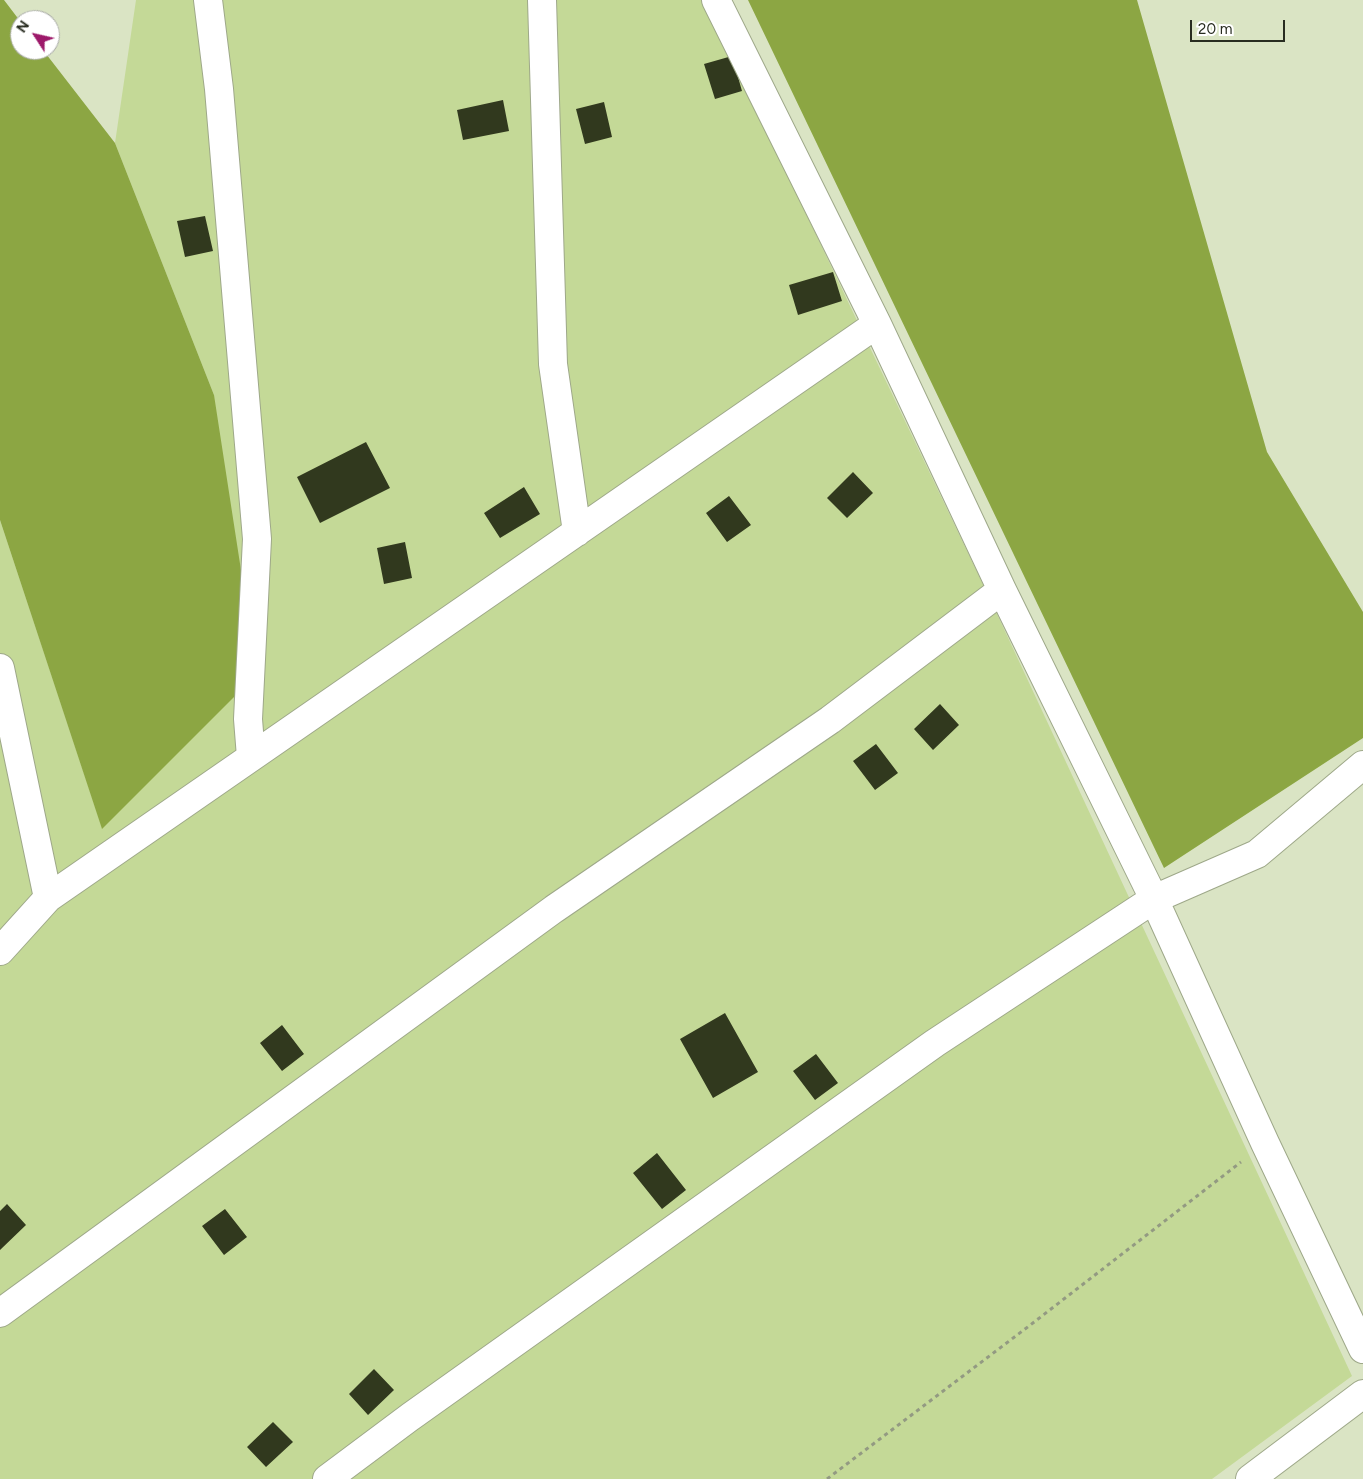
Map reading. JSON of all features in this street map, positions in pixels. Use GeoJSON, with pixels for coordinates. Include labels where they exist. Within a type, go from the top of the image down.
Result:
{"type":"FeatureCollection","features":[{"type":"Feature","properties":{"kind":"street"},"geometry":{"type":"LineString","coordinates":[[208,0],[219,90],[257,539],[248,720],[251,757]]}},
{"type":"Feature","properties":{"kind":"street"},"geometry":{"type":"LineString","coordinates":[[542,0],[553,364],[578,532]]}},
{"type":"Feature","properties":{"kind":"street"},"geometry":{"type":"LineString","coordinates":[[716,0],[877,324],[1002,590],[1154,899],[1265,1143],[1363,1349]]}},
{"type":"Feature","properties":{"kind":"street"},"geometry":{"type":"LineString","coordinates":[[0,951],[48,898],[877,324]]}},
{"type":"Feature","properties":{"kind":"street"},"geometry":{"type":"LineString","coordinates":[[0,1313],[554,909],[830,720],[1002,590]]}},
{"type":"Feature","properties":{"kind":"street"},"geometry":{"type":"LineString","coordinates":[[0,668],[48,898]]}},
{"type":"Feature","properties":{"kind":"street"},"geometry":{"type":"LineString","coordinates":[[327,1479],[935,1043],[1154,899],[1257,854],[1363,765]]}},
{"type":"Feature","properties":{"kind":"street"},"geometry":{"type":"LineString","coordinates":[[1250,1479],[1363,1394]]}},
{"type":"Feature","properties":{"kind":"path"},"geometry":{"type":"LineString","coordinates":[[827,1479],[1029,1326],[1265,1143]]}},
{"type":"Feature","properties":{"kind":"green space"},"geometry":{"type":"Polygon","coordinates":[[[0,0],[4,0],[12,10],[10,10],[10,60],[51,60],[115,143],[214,395],[257,674],[102,829],[0,520],[0,0]]]}},
{"type":"Feature","properties":{"kind":"green space"},"geometry":{"type":"Polygon","coordinates":[[[136,0],[704,0],[990,599],[1352,1376],[1212,1479],[0,1479],[0,520],[102,828],[214,395],[115,143],[136,0]]]}},
{"type":"Feature","properties":{"kind":"green space"},"geometry":{"type":"Polygon","coordinates":[[[748,0],[1137,0],[1267,452],[1363,612],[1363,738],[1164,868],[748,0]]]}},
{"type":"Feature","properties":{"kind":"building"},"geometry":{"type":"Polygon","coordinates":[[[732,56],[742,91],[715,99],[704,64],[732,56]]]}},
{"type":"Feature","properties":{"kind":"building"},"geometry":{"type":"Polygon","coordinates":[[[503,100],[509,131],[463,140],[457,110],[503,100]]]}},
{"type":"Feature","properties":{"kind":"building"},"geometry":{"type":"Polygon","coordinates":[[[604,102],[612,137],[585,144],[576,109],[604,102]]]}},
{"type":"Feature","properties":{"kind":"building"},"geometry":{"type":"Polygon","coordinates":[[[205,216],[213,251],[185,257],[177,221],[205,216]]]}},
{"type":"Feature","properties":{"kind":"building"},"geometry":{"type":"Polygon","coordinates":[[[833,272],[842,301],[798,315],[789,285],[833,272]]]}},
{"type":"Feature","properties":{"kind":"building"},"geometry":{"type":"Polygon","coordinates":[[[366,442],[390,488],[320,523],[297,477],[366,442]]]}},
{"type":"Feature","properties":{"kind":"building"},"geometry":{"type":"Polygon","coordinates":[[[853,472],[873,493],[847,518],[827,498],[853,472]]]}},
{"type":"Feature","properties":{"kind":"building"},"geometry":{"type":"Polygon","coordinates":[[[524,487],[540,514],[500,538],[484,513],[524,487]]]}},
{"type":"Feature","properties":{"kind":"building"},"geometry":{"type":"Polygon","coordinates":[[[729,496],[751,525],[727,542],[706,513],[729,496]]]}},
{"type":"Feature","properties":{"kind":"building"},"geometry":{"type":"Polygon","coordinates":[[[405,542],[412,578],[384,584],[377,548],[405,542]]]}},
{"type":"Feature","properties":{"kind":"building"},"geometry":{"type":"Polygon","coordinates":[[[940,704],[959,725],[933,750],[914,729],[940,704]]]}},
{"type":"Feature","properties":{"kind":"building"},"geometry":{"type":"Polygon","coordinates":[[[876,744],[898,773],[875,790],[853,761],[876,744]]]}},
{"type":"Feature","properties":{"kind":"building"},"geometry":{"type":"Polygon","coordinates":[[[725,1013],[758,1072],[713,1098],[680,1039],[725,1013]]]}},
{"type":"Feature","properties":{"kind":"building"},"geometry":{"type":"Polygon","coordinates":[[[282,1025],[304,1054],[282,1071],[260,1043],[282,1025]]]}},
{"type":"Feature","properties":{"kind":"building"},"geometry":{"type":"Polygon","coordinates":[[[816,1054],[838,1083],[815,1100],[793,1071],[816,1054]]]}},
{"type":"Feature","properties":{"kind":"building"},"geometry":{"type":"Polygon","coordinates":[[[657,1153],[686,1190],[662,1209],[633,1173],[657,1153]]]}},
{"type":"Feature","properties":{"kind":"building"},"geometry":{"type":"Polygon","coordinates":[[[7,1204],[26,1225],[0,1250],[0,1211],[7,1204]]]}},
{"type":"Feature","properties":{"kind":"building"},"geometry":{"type":"Polygon","coordinates":[[[225,1209],[247,1237],[224,1255],[202,1226],[225,1209]]]}},
{"type":"Feature","properties":{"kind":"building"},"geometry":{"type":"Polygon","coordinates":[[[374,1369],[394,1390],[368,1415],[349,1394],[374,1369]]]}},
{"type":"Feature","properties":{"kind":"building"},"geometry":{"type":"Polygon","coordinates":[[[273,1422],[293,1442],[266,1467],[247,1447],[273,1422]]]}}]}
